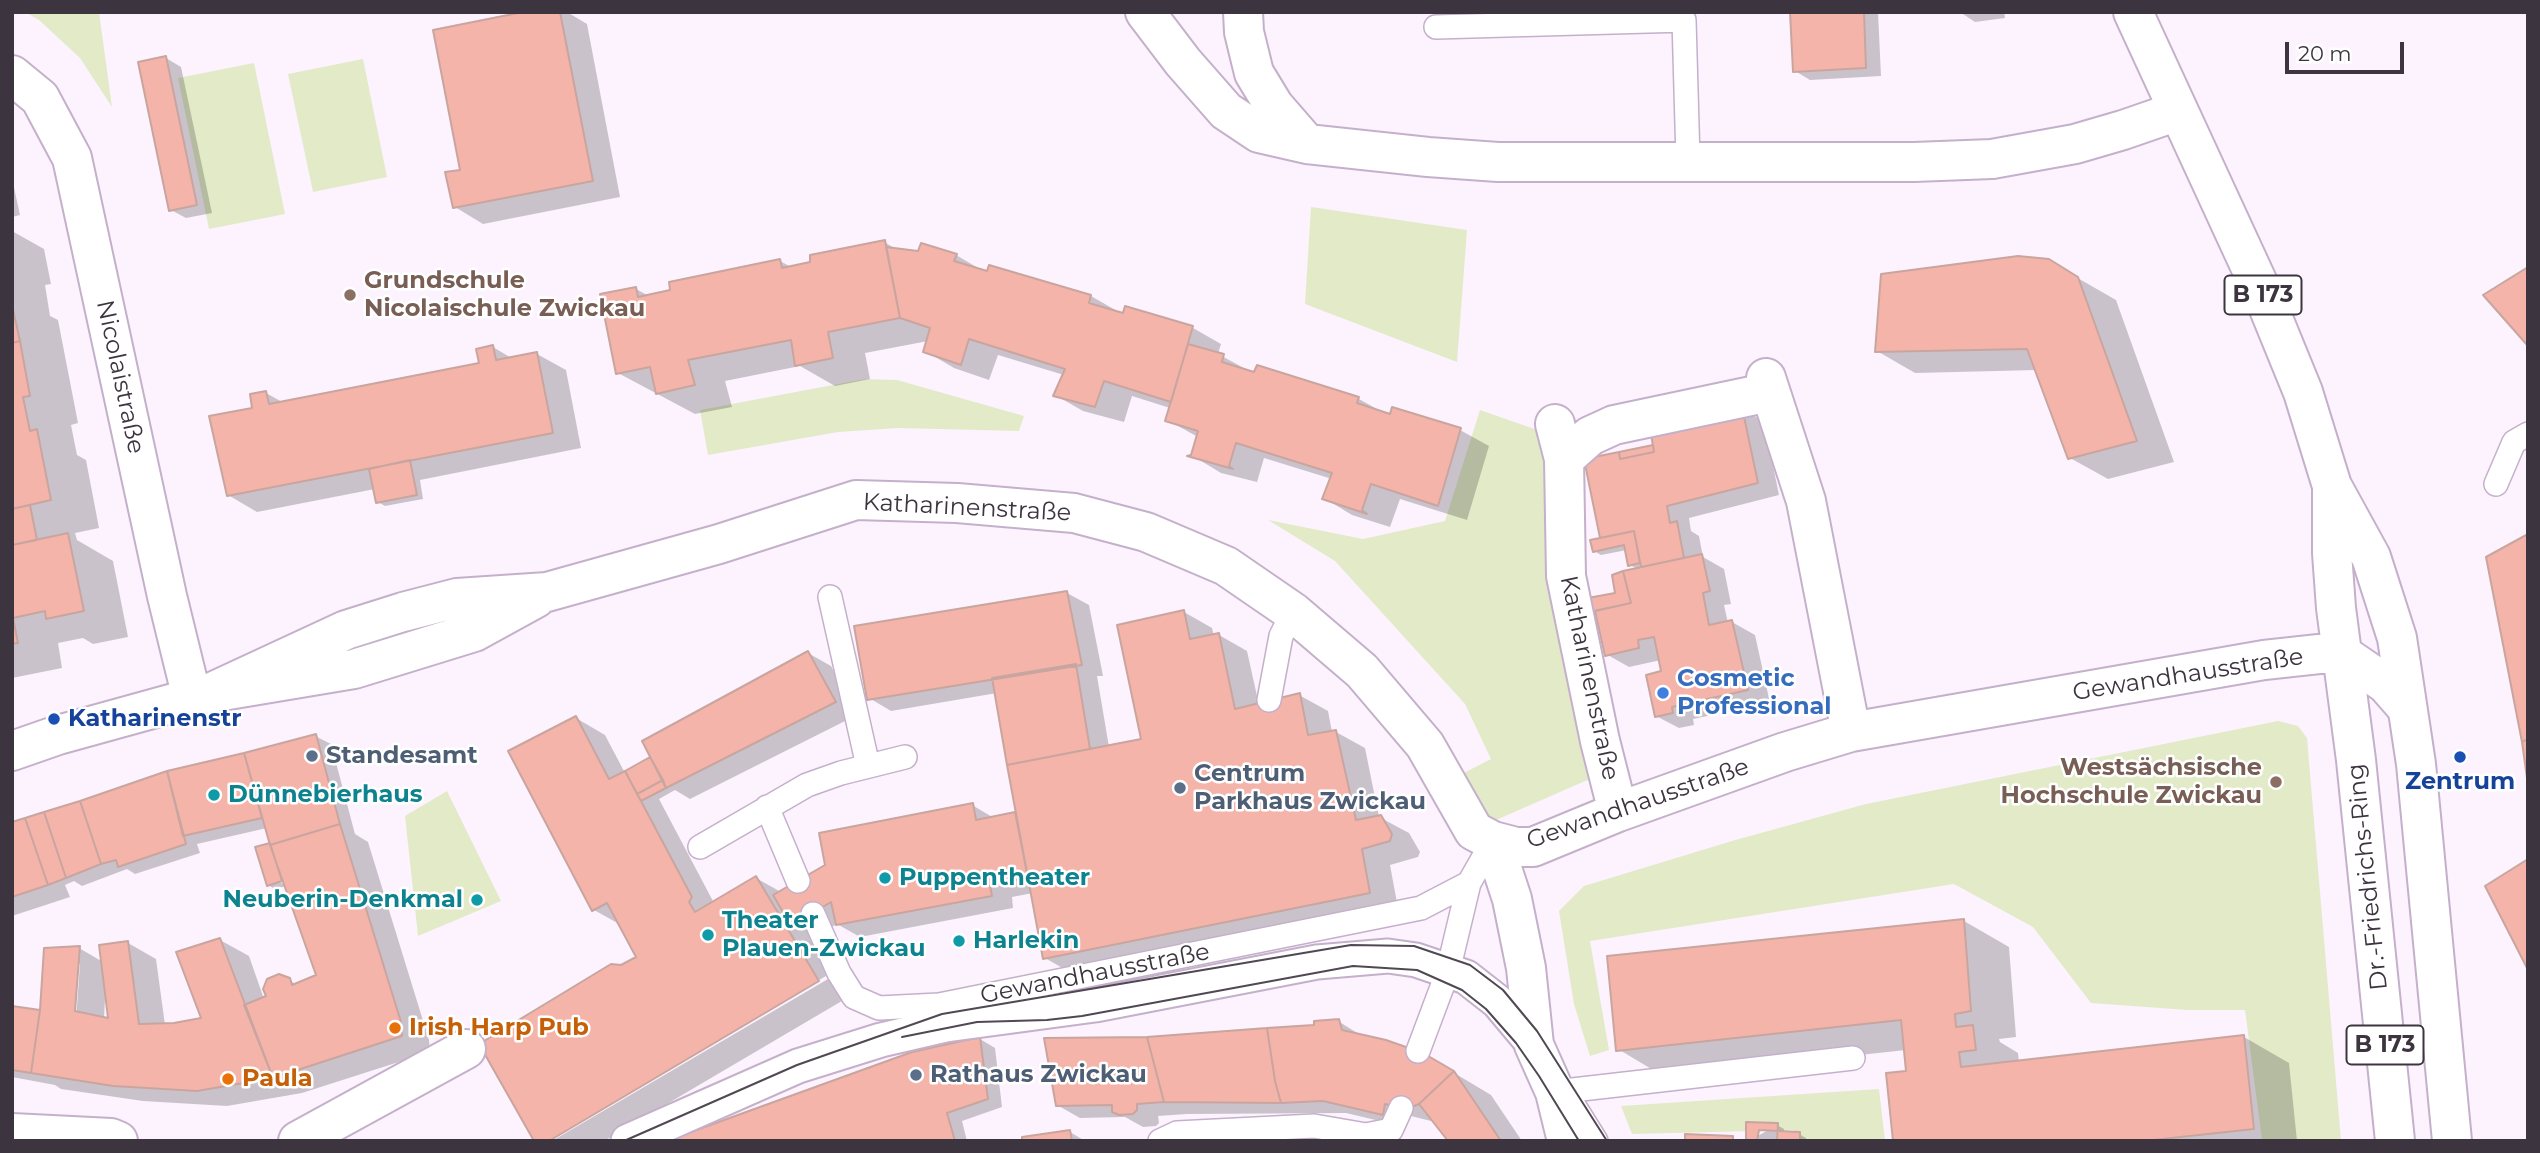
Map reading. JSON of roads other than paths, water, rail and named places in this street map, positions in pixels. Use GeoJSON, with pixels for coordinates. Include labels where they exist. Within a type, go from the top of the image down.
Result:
{"type":"FeatureCollection","features":[{"type":"Feature","properties":{"kind":"street"},"geometry":{"type":"LineString","coordinates":[[1145,12],[1183,62],[1226,111],[1259,133],[1307,144],[1498,162],[1914,162],[1993,159],[2076,144],[2178,111]]}},
{"type":"Feature","properties":{"kind":"street"},"geometry":{"type":"LineString","coordinates":[[1243,12],[1244,32],[1254,73],[1274,106],[1307,144]]}},
{"type":"Feature","properties":{"kind":"street","name":"B 173"},"geometry":{"type":"LineString","coordinates":[[2133,12],[2178,111]]}},
{"type":"Feature","properties":{"kind":"street","name":"Nicolaistraße"},"geometry":{"type":"LineString","coordinates":[[12,75],[40,98],[72,159],[167,596],[201,695]]}},
{"type":"Feature","properties":{"kind":"street","name":"Dr.-Friedrichs-Ring"},"geometry":{"type":"LineString","coordinates":[[2178,111],[2263,294],[2303,392],[2332,486],[2371,557],[2397,638],[2421,817],[2452,1141]]}},
{"type":"Feature","properties":{"kind":"street","name":"Katharinenstraße"},"geometry":{"type":"LineString","coordinates":[[1618,812],[1600,741],[1566,576],[1560,442],[1590,436],[1614,425],[1768,385],[1806,501],[1851,732]]}},
{"type":"Feature","properties":{"kind":"street","name":"Dr.-Friedrichs-Ring"},"geometry":{"type":"LineString","coordinates":[[2332,486],[2332,553],[2395,1141]]}},
{"type":"Feature","properties":{"kind":"street","name":"Katharinenstraße"},"geometry":{"type":"LineString","coordinates":[[12,751],[58,735],[201,695],[346,630],[457,598],[547,592],[719,544],[856,500],[957,503],[1074,513],[1146,532],[1226,566],[1293,612],[1362,671],[1425,745],[1474,831],[1493,841]]}},
{"type":"Feature","properties":{"kind":"street"},"geometry":{"type":"LineString","coordinates":[[2342,654],[2386,684],[2407,708]]}},
{"type":"Feature","properties":{"kind":"street","name":"Gewandhausstraße"},"geometry":{"type":"LineString","coordinates":[[1493,841],[1516,847],[1533,847],[1618,812],[1785,752],[1851,732],[2264,660],[2342,654]]}},
{"type":"Feature","properties":{"kind":"street"},"geometry":{"type":"LineString","coordinates":[[1493,841],[1512,899],[1527,968],[1534,1045],[1560,1091],[1567,1141]]}},
{"type":"Feature","properties":{"kind":"street","name":"Gewandhausstraße"},"geometry":{"type":"LineString","coordinates":[[628,1141],[798,1066],[849,1049],[946,1025],[1096,1005],[1317,962],[1388,956],[1416,960],[1457,974],[1498,1002],[1534,1045]]}},
{"type":"Feature","properties":{"kind":"street"},"geometry":{"type":"LineString","coordinates":[[298,1141],[466,1049]]}},
{"type":"Feature","properties":{"kind":"street"},"geometry":{"type":"LineString","coordinates":[[12,1133],[111,1138],[118,1141]]}},
{"type":"Feature","properties":{"kind":"lane"},"geometry":{"type":"LineString","coordinates":[[1436,27],[1684,20],[1688,160]]}},
{"type":"Feature","properties":{"kind":"lane"},"geometry":{"type":"LineString","coordinates":[[2496,484],[2514,442],[2528,434]]}},
{"type":"Feature","properties":{"kind":"lane"},"geometry":{"type":"LineString","coordinates":[[830,597],[868,766]]}},
{"type":"Feature","properties":{"kind":"lane"},"geometry":{"type":"LineString","coordinates":[[1269,700],[1281,636],[1293,612]]}},
{"type":"Feature","properties":{"kind":"lane"},"geometry":{"type":"LineString","coordinates":[[700,846],[807,785],[841,772],[905,757]]}},
{"type":"Feature","properties":{"kind":"lane"},"geometry":{"type":"LineString","coordinates":[[767,807],[798,881]]}},
{"type":"Feature","properties":{"kind":"lane","name":"Gewandhausstraße"},"geometry":{"type":"LineString","coordinates":[[813,914],[839,973],[854,997],[879,1008],[939,1005],[1421,908],[1469,883],[1493,841]]}},
{"type":"Feature","properties":{"kind":"lane"},"geometry":{"type":"LineString","coordinates":[[1418,1051],[1457,974],[1469,883]]}},
{"type":"Feature","properties":{"kind":"lane"},"geometry":{"type":"LineString","coordinates":[[1596,1141],[1560,1091],[1853,1058]]}},
{"type":"Feature","properties":{"kind":"lane"},"geometry":{"type":"LineString","coordinates":[[1160,1141],[1177,1133],[1314,1126],[1366,1135],[1391,1130],[1401,1108]]}},
{"type":"Feature","properties":{"kind":"tram line"},"geometry":{"type":"LineString","coordinates":[[624,1141],[797,1065],[942,1014],[1351,945],[1414,946],[1470,965],[1503,990],[1537,1031],[1607,1141]]}},
{"type":"Feature","properties":{"kind":"tram line"},"geometry":{"type":"LineString","coordinates":[[902,1037],[977,1022],[1082,1016],[1353,966],[1417,970],[1462,990],[1486,1009],[1516,1043],[1579,1141]]}},
{"type":"Feature","properties":{"kind":"place","name":"Grundschule Nicolaischule Zwickau"},"geometry":{"type":"Point","coordinates":[350,295]}},
{"type":"Feature","properties":{"kind":"place","name":"Cosmetic Professional"},"geometry":{"type":"Point","coordinates":[1663,693]}},
{"type":"Feature","properties":{"kind":"place","name":"Katharinenstr"},"geometry":{"type":"Point","coordinates":[54,719]}},
{"type":"Feature","properties":{"kind":"place","name":"Standesamt"},"geometry":{"type":"Point","coordinates":[312,756]}},
{"type":"Feature","properties":{"kind":"place","name":"Zentrum"},"geometry":{"type":"Point","coordinates":[2460,757]}},
{"type":"Feature","properties":{"kind":"place","name":"Westsächsische Hochschule Zwickau"},"geometry":{"type":"Point","coordinates":[2276,782]}},
{"type":"Feature","properties":{"kind":"place","name":"Centrum Parkhaus Zwickau"},"geometry":{"type":"Point","coordinates":[1180,788]}},
{"type":"Feature","properties":{"kind":"place","name":"Dünnebierhaus"},"geometry":{"type":"Point","coordinates":[214,795]}},
{"type":"Feature","properties":{"kind":"place","name":"Puppentheater"},"geometry":{"type":"Point","coordinates":[885,878]}},
{"type":"Feature","properties":{"kind":"place","name":"Neuberin-Denkmal"},"geometry":{"type":"Point","coordinates":[477,900]}},
{"type":"Feature","properties":{"kind":"place","name":"Theater Plauen-Zwickau"},"geometry":{"type":"Point","coordinates":[708,935]}},
{"type":"Feature","properties":{"kind":"place","name":"Harlekin"},"geometry":{"type":"Point","coordinates":[959,941]}},
{"type":"Feature","properties":{"kind":"place","name":"Irish Harp Pub"},"geometry":{"type":"Point","coordinates":[395,1028]}},
{"type":"Feature","properties":{"kind":"place","name":"Rathaus Zwickau"},"geometry":{"type":"Point","coordinates":[916,1075]}},
{"type":"Feature","properties":{"kind":"place","name":"Paula"},"geometry":{"type":"Point","coordinates":[228,1079]}}]}
